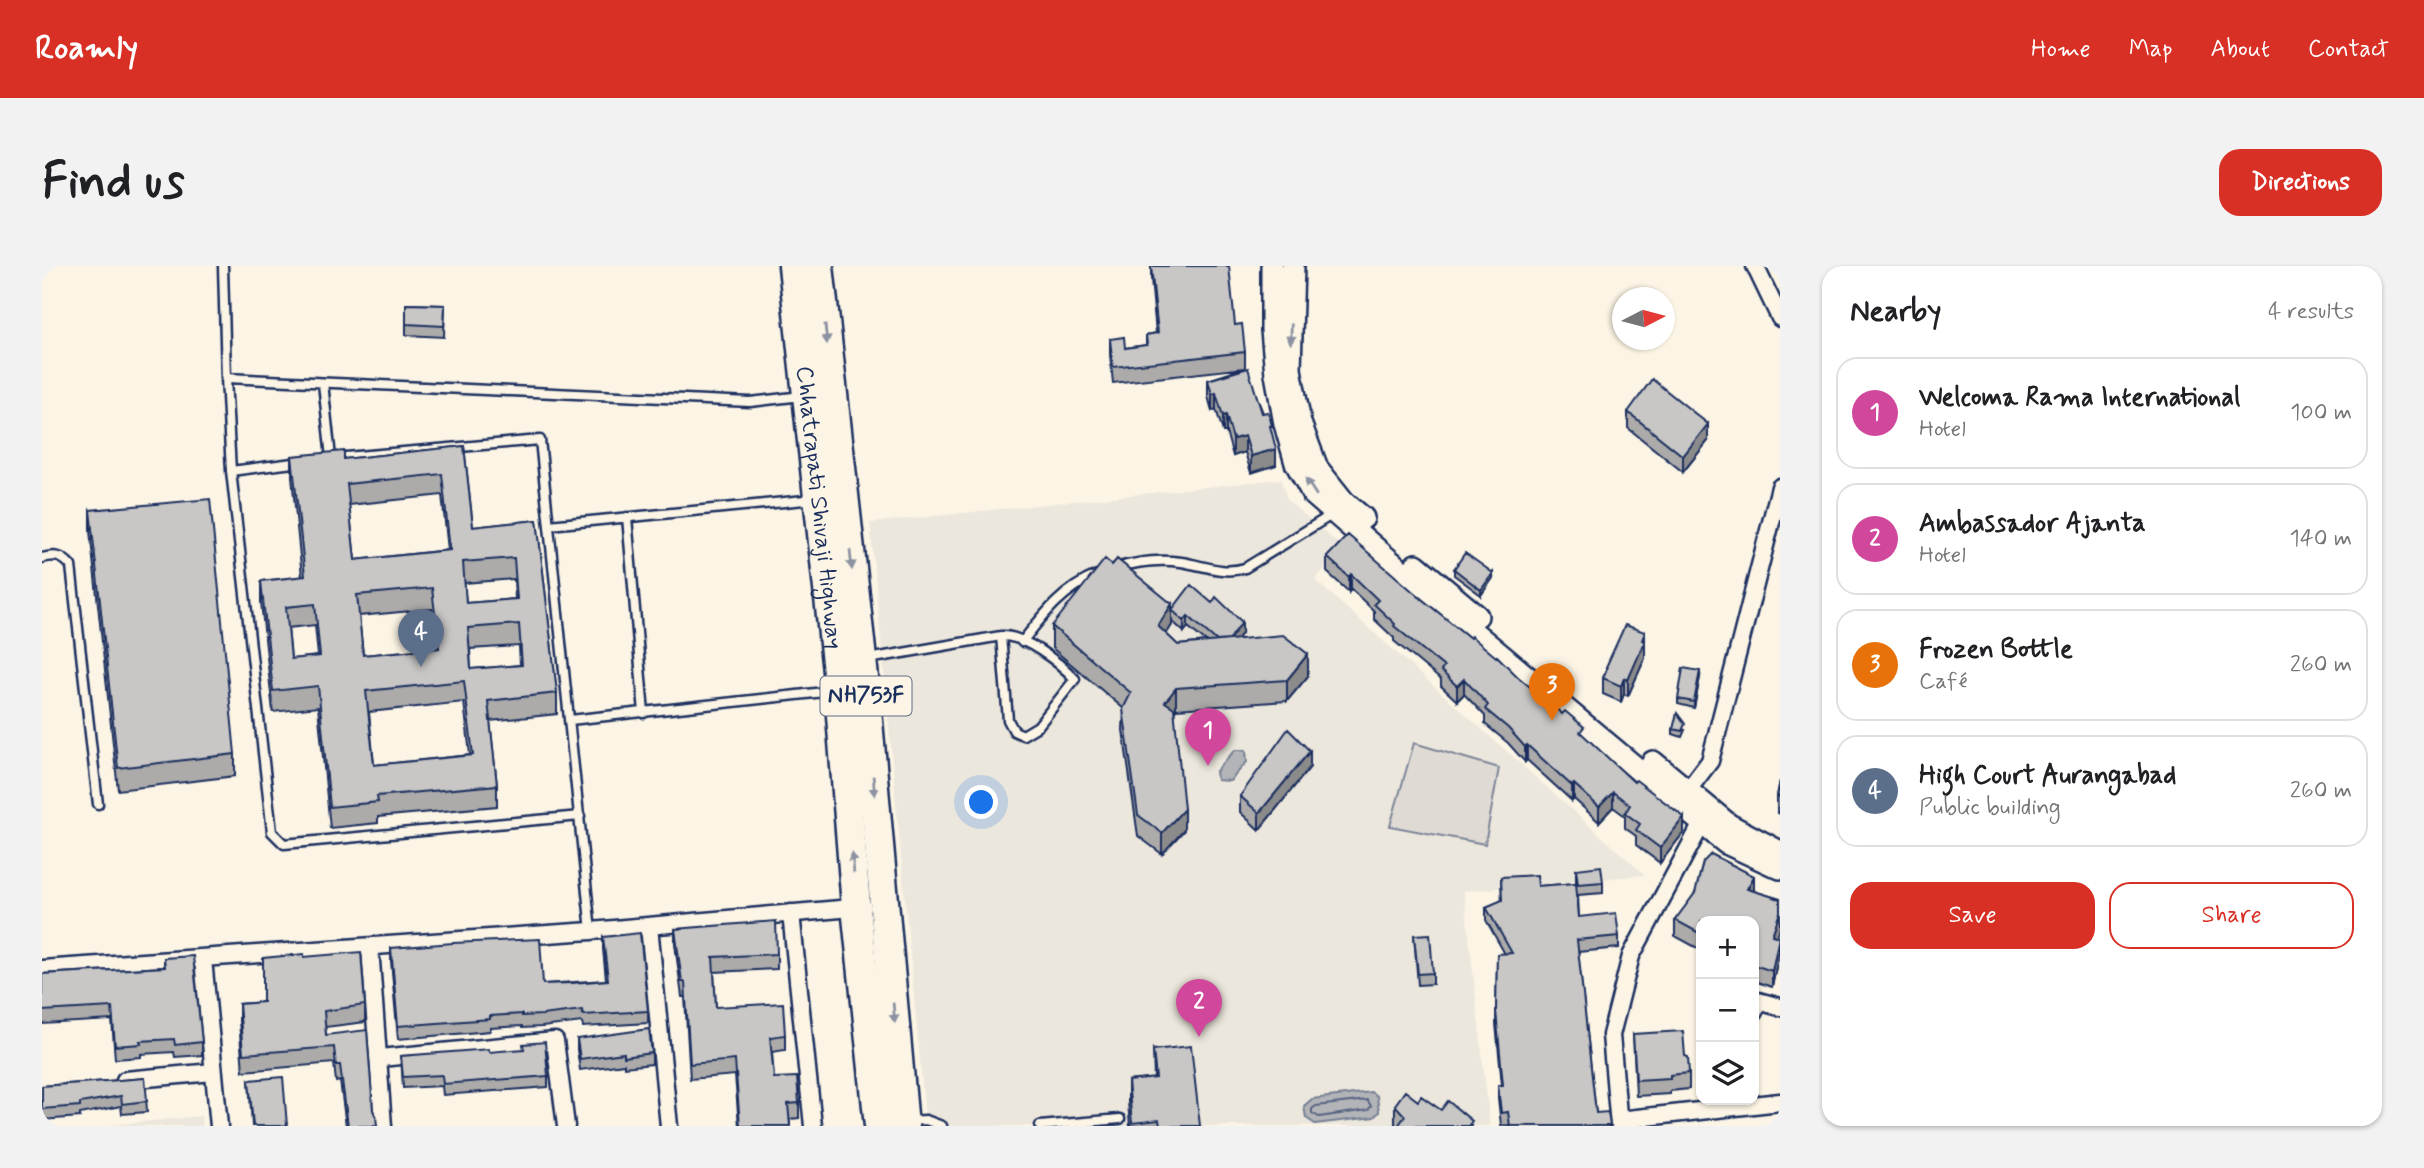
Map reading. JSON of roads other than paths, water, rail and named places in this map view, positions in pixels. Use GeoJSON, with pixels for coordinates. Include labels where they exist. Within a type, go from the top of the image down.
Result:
{"type":"FeatureCollection","features":[{"type":"Feature","properties":{"kind":"highway","name":"Chhatrapati Shivaji Highway"},"geometry":{"type":"LineString","coordinates":[[793,266],[839,690],[870,906],[896,1124]]}},
{"type":"Feature","properties":{"kind":"highway","name":"Chhatrapati Shivaji Highway"},"geometry":{"type":"LineString","coordinates":[[819,266],[861,660],[870,906]]}},
{"type":"Feature","properties":{"kind":"street"},"geometry":{"type":"LineString","coordinates":[[1272,266],[1272,330],[1300,423],[1317,468],[1344,502],[1479,627]]}},
{"type":"Feature","properties":{"kind":"street"},"geometry":{"type":"LineString","coordinates":[[1293,266],[1283,370],[1285,424],[1296,463],[1313,494],[1706,815],[1780,852]]}},
{"type":"Feature","properties":{"kind":"street"},"geometry":{"type":"LineString","coordinates":[[1755,266],[1780,318]]}},
{"type":"Feature","properties":{"kind":"street"},"geometry":{"type":"LineString","coordinates":[[1686,799],[1710,761],[1780,487]]}},
{"type":"Feature","properties":{"kind":"street"},"geometry":{"type":"LineString","coordinates":[[1706,815],[1726,843],[1780,868]]}},
{"type":"Feature","properties":{"kind":"street"},"geometry":{"type":"LineString","coordinates":[[1706,815],[1630,956],[1611,1035],[1619,1123],[1727,1105]]}},
{"type":"Feature","properties":{"kind":"street"},"geometry":{"type":"LineString","coordinates":[[42,969],[592,931],[870,906]]}},
{"type":"Feature","properties":{"kind":"street"},"geometry":{"type":"LineString","coordinates":[[791,913],[813,1126]]}},
{"type":"Feature","properties":{"kind":"street"},"geometry":{"type":"LineString","coordinates":[[649,926],[668,1126]]}},
{"type":"Feature","properties":{"kind":"street"},"geometry":{"type":"LineString","coordinates":[[370,947],[383,1126]]}},
{"type":"Feature","properties":{"kind":"street"},"geometry":{"type":"LineString","coordinates":[[203,959],[219,1126]]}},
{"type":"Feature","properties":{"kind":"street"},"geometry":{"type":"LineString","coordinates":[[1759,1001],[1780,1007]]}},
{"type":"Feature","properties":{"kind":"street"},"geometry":{"type":"LineString","coordinates":[[380,1058],[555,1041],[566,1126]]}},
{"type":"Feature","properties":{"kind":"street"},"geometry":{"type":"LineString","coordinates":[[108,1082],[214,1072]]}},
{"type":"Feature","properties":{"kind":"street"},"geometry":{"type":"LineString","coordinates":[[1759,1103],[1780,1102]]}},
{"type":"Feature","properties":{"kind":"lane"},"geometry":{"type":"LineString","coordinates":[[223,266],[231,471],[272,832],[284,844],[580,817]]}},
{"type":"Feature","properties":{"kind":"lane"},"geometry":{"type":"LineString","coordinates":[[226,378],[750,402],[807,396]]}},
{"type":"Feature","properties":{"kind":"lane"},"geometry":{"type":"LineString","coordinates":[[323,383],[331,458]]}},
{"type":"Feature","properties":{"kind":"lane"},"geometry":{"type":"LineString","coordinates":[[318,460],[540,440],[592,931]]}},
{"type":"Feature","properties":{"kind":"lane"},"geometry":{"type":"LineString","coordinates":[[231,471],[306,461]]}},
{"type":"Feature","properties":{"kind":"lane"},"geometry":{"type":"LineString","coordinates":[[550,525],[817,499]]}},
{"type":"Feature","properties":{"kind":"lane"},"geometry":{"type":"LineString","coordinates":[[1022,642],[1052,605],[1068,590],[1085,580],[1129,564],[1157,561],[1177,561],[1233,572],[1245,568],[1335,513]]}},
{"type":"Feature","properties":{"kind":"lane"},"geometry":{"type":"LineString","coordinates":[[626,517],[644,713]]}},
{"type":"Feature","properties":{"kind":"lane"},"geometry":{"type":"LineString","coordinates":[[42,558],[54,555],[65,559],[71,566],[98,804]]}},
{"type":"Feature","properties":{"kind":"lane"},"geometry":{"type":"LineString","coordinates":[[861,660],[1001,636],[1010,635],[1058,662],[1075,679],[1038,726],[1023,735],[1014,731],[1008,720],[1001,636]]}},
{"type":"Feature","properties":{"kind":"lane"},"geometry":{"type":"LineString","coordinates":[[570,720],[839,690]]}},
{"type":"Feature","properties":{"kind":"lane"},"geometry":{"type":"LineString","coordinates":[[1040,1126],[1121,1119]]}},
{"type":"Feature","properties":{"kind":"lane"},"geometry":{"type":"LineString","coordinates":[[896,1124],[926,1120],[942,1126]]}},
{"type":"Feature","properties":{"kind":"water"},"geometry":{"type":"Polygon","coordinates":[[[1235,750],[1246,750],[1247,762],[1230,781],[1217,780],[1216,771],[1235,750]]]}},
{"type":"Feature","properties":{"kind":"water"},"geometry":{"type":"Polygon","coordinates":[[[1371,1092],[1377,1096],[1379,1112],[1374,1117],[1315,1124],[1306,1118],[1304,1106],[1312,1099],[1371,1092]]]}},
{"type":"Feature","properties":{"kind":"place","name":"High Court Aurangabad"},"geometry":{"type":"Point","coordinates":[421,667]}},
{"type":"Feature","properties":{"kind":"place","name":"Frozen Bottle"},"geometry":{"type":"Point","coordinates":[1552,721]}},
{"type":"Feature","properties":{"kind":"place","name":"Welcoma Rama International"},"geometry":{"type":"Point","coordinates":[1208,766]}},
{"type":"Feature","properties":{"kind":"place","name":"Ambassador Ajanta"},"geometry":{"type":"Point","coordinates":[1199,1037]}}]}
